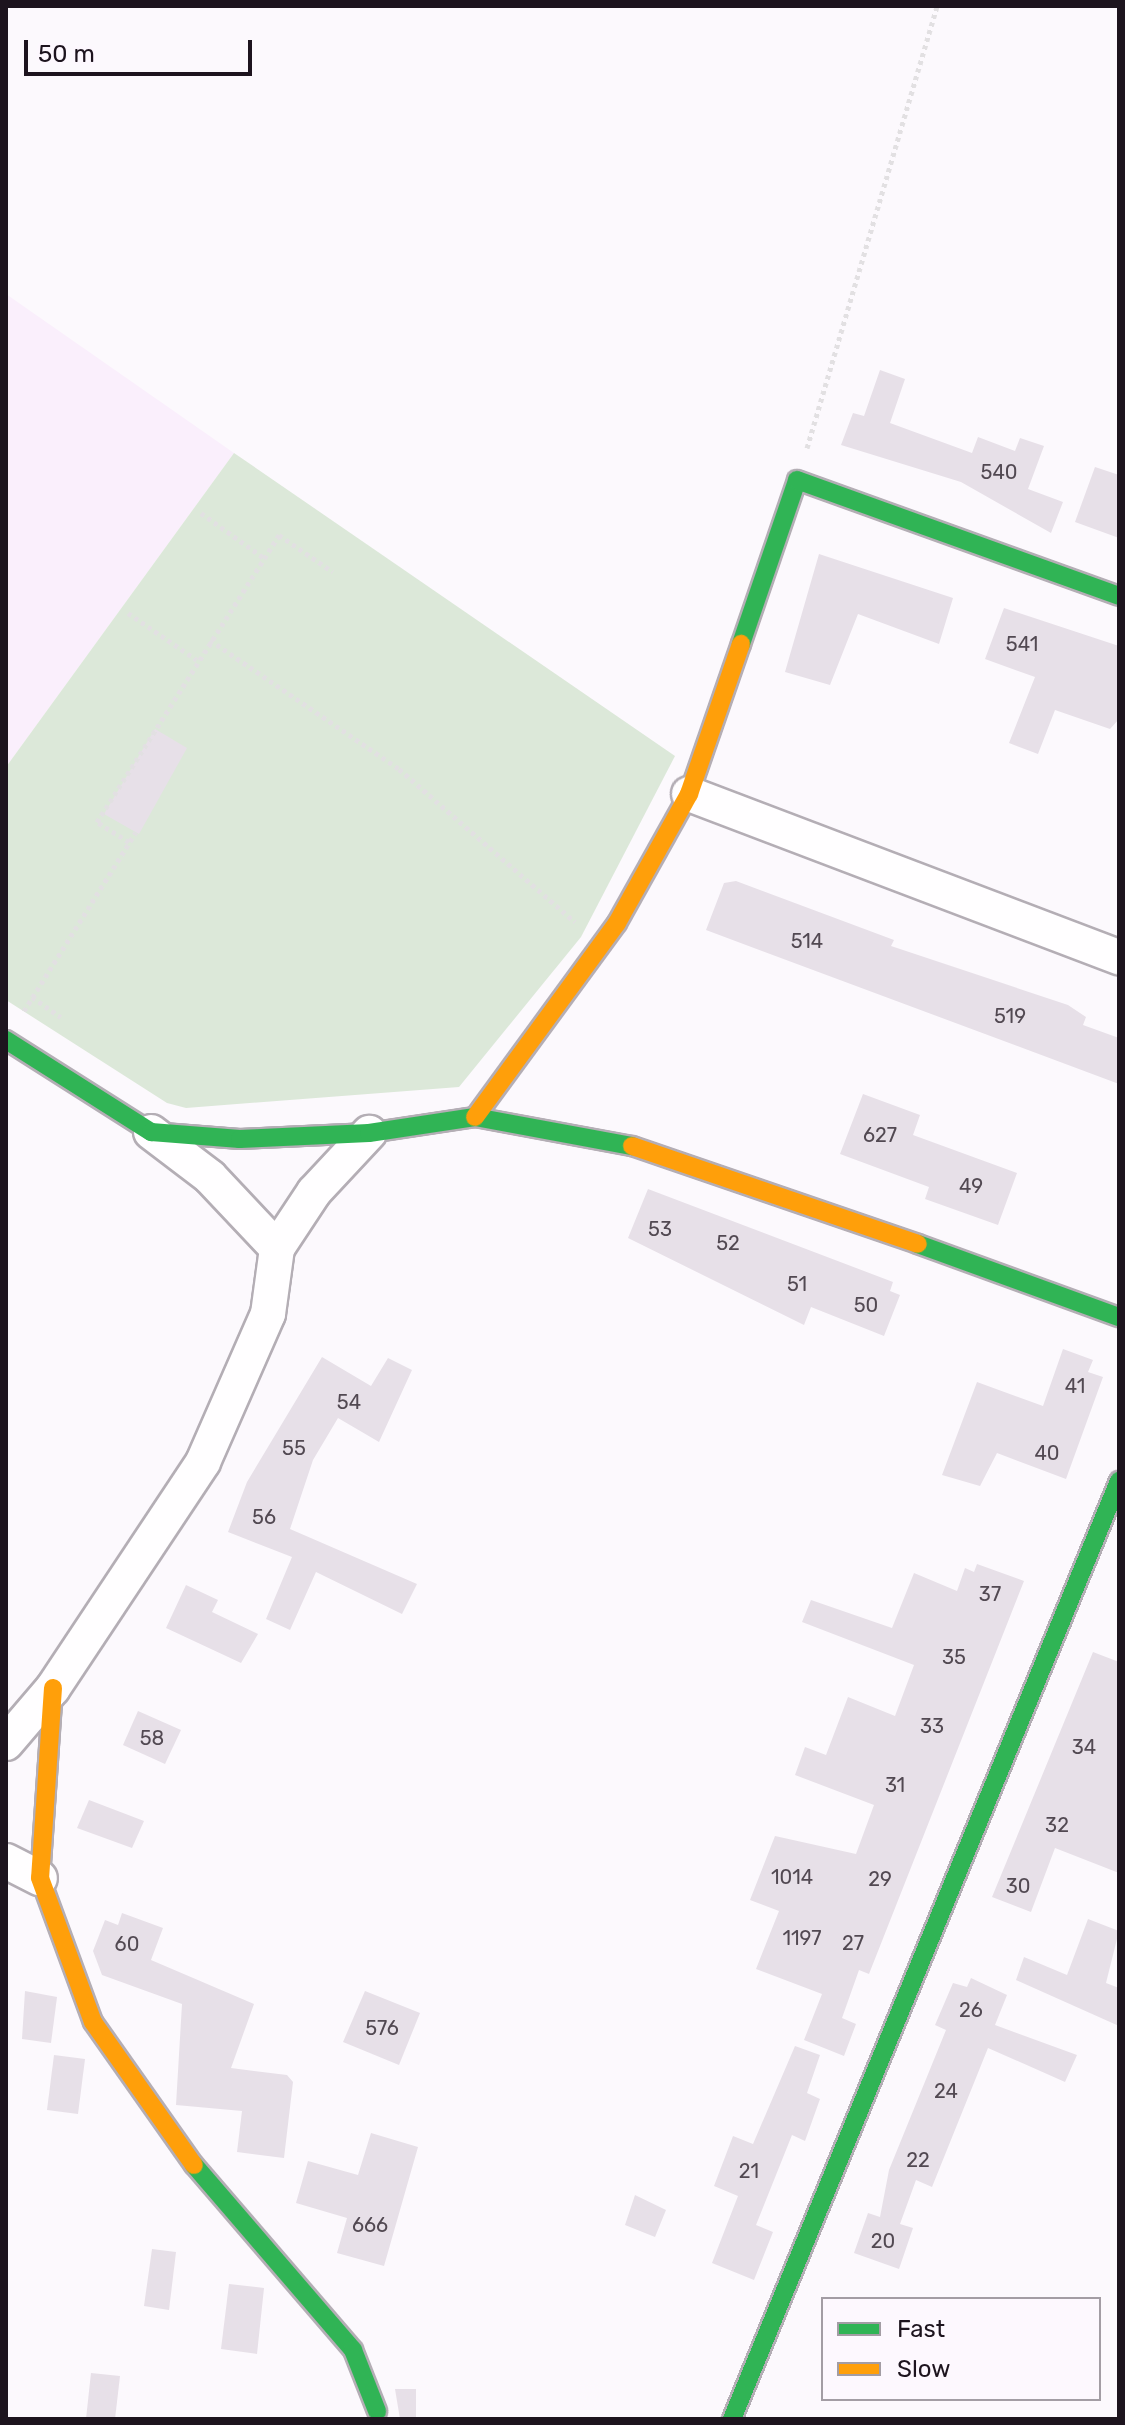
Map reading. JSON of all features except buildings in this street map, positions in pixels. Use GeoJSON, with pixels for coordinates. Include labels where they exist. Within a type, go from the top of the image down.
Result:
{"type":"FeatureCollection","features":[{"type":"Feature","properties":{"kind":"street"},"geometry":{"type":"LineString","coordinates":[[475,1117],[604,942],[689,794],[797,480],[1119,596]]}},
{"type":"Feature","properties":{"kind":"street"},"geometry":{"type":"LineString","coordinates":[[689,794],[1119,957]]}},
{"type":"Feature","properties":{"kind":"street"},"geometry":{"type":"LineString","coordinates":[[10,1032],[210,1177],[277,1248]]}},
{"type":"Feature","properties":{"kind":"street"},"geometry":{"type":"LineString","coordinates":[[151,1132],[240,1139],[369,1133],[475,1117],[566,1128],[681,1159],[1119,1317]]}},
{"type":"Feature","properties":{"kind":"street"},"geometry":{"type":"LineString","coordinates":[[6,1743],[53,1688],[203,1462],[268,1314],[277,1248],[314,1192],[369,1133]]}},
{"type":"Feature","properties":{"kind":"street"},"geometry":{"type":"LineString","coordinates":[[732,2419],[1119,1481]]}},
{"type":"Feature","properties":{"kind":"street"},"geometry":{"type":"LineString","coordinates":[[53,1688],[40,1878],[102,2035],[160,2126],[353,2350],[377,2411]]}},
{"type":"Feature","properties":{"kind":"street"},"geometry":{"type":"LineString","coordinates":[[6,1861],[40,1878]]}},
{"type":"Feature","properties":{"kind":"path"},"geometry":{"type":"LineString","coordinates":[[797,480],[937,6]]}},
{"type":"Feature","properties":{"kind":"path"},"geometry":{"type":"LineString","coordinates":[[201,513],[264,558]]}},
{"type":"Feature","properties":{"kind":"path"},"geometry":{"type":"LineString","coordinates":[[129,842],[97,822],[279,535],[333,572]]}},
{"type":"Feature","properties":{"kind":"path"},"geometry":{"type":"LineString","coordinates":[[128,613],[197,660]]}},
{"type":"Feature","properties":{"kind":"path"},"geometry":{"type":"LineString","coordinates":[[210,640],[399,769],[604,942]]}},
{"type":"Feature","properties":{"kind":"path"},"geometry":{"type":"LineString","coordinates":[[10,1032],[136,832]]}},
{"type":"Feature","properties":{"kind":"path"},"geometry":{"type":"LineString","coordinates":[[32,997],[61,1017]]}},
{"type":"Feature","properties":{"kind":"shaded area"},"geometry":{"type":"Polygon","coordinates":[[[6,294],[234,453],[6,767],[6,294]]]}},
{"type":"Feature","properties":{"kind":"green space"},"geometry":{"type":"Polygon","coordinates":[[[234,453],[675,756],[581,937],[459,1087],[186,1108],[167,1103],[6,1000],[6,767],[234,453]]]}},
{"type":"Feature","properties":{"kind":"traffic: fast"},"geometry":{"type":"LineString","coordinates":[[741,644],[797,480],[1119,596]]}},
{"type":"Feature","properties":{"kind":"traffic: fast"},"geometry":{"type":"LineString","coordinates":[[6,1040],[151,1132],[240,1139],[369,1133],[475,1117],[632,1146]]}},
{"type":"Feature","properties":{"kind":"traffic: fast"},"geometry":{"type":"LineString","coordinates":[[918,1244],[1119,1317]]}},
{"type":"Feature","properties":{"kind":"traffic: fast"},"geometry":{"type":"LineString","coordinates":[[732,2419],[1119,1481]]}},
{"type":"Feature","properties":{"kind":"traffic: fast"},"geometry":{"type":"LineString","coordinates":[[194,2165],[353,2350],[377,2411]]}},
{"type":"Feature","properties":{"kind":"traffic: slow"},"geometry":{"type":"LineString","coordinates":[[475,1117],[617,923],[689,794],[741,644]]}},
{"type":"Feature","properties":{"kind":"traffic: slow"},"geometry":{"type":"LineString","coordinates":[[632,1146],[918,1244]]}},
{"type":"Feature","properties":{"kind":"traffic: slow"},"geometry":{"type":"LineString","coordinates":[[53,1688],[40,1878],[93,2022],[194,2165]]}}]}
